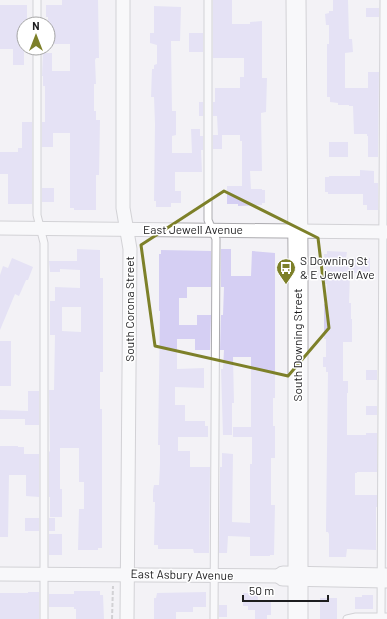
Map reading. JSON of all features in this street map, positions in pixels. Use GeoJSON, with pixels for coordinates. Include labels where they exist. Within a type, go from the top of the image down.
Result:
{"type":"FeatureCollection","features":[{"type":"Feature","properties":{"kind":"main road","name":"South Downing Street"},"geometry":{"type":"LineString","coordinates":[[296,0],[298,231],[291,576],[298,619]]}},
{"type":"Feature","properties":{"kind":"main road","name":"East Asbury Avenue"},"geometry":{"type":"LineString","coordinates":[[291,576],[384,578]]}},
{"type":"Feature","properties":{"kind":"street","name":"South Corona Street"},"geometry":{"type":"LineString","coordinates":[[123,0],[123,208],[130,249],[127,619]]}},
{"type":"Feature","properties":{"kind":"street","name":"East Jewell Avenue"},"geometry":{"type":"LineString","coordinates":[[0,228],[385,232]]}},
{"type":"Feature","properties":{"kind":"street","name":"East Asbury Avenue"},"geometry":{"type":"LineString","coordinates":[[0,574],[291,576]]}},
{"type":"Feature","properties":{"kind":"lane"},"geometry":{"type":"LineString","coordinates":[[37,0],[37,16]]}},
{"type":"Feature","properties":{"kind":"lane"},"geometry":{"type":"LineString","coordinates":[[208,0],[208,220],[216,239],[214,619]]}},
{"type":"Feature","properties":{"kind":"lane"},"geometry":{"type":"LineString","coordinates":[[347,619],[356,617],[383,617],[385,232],[384,0]]}},
{"type":"Feature","properties":{"kind":"lane"},"geometry":{"type":"LineString","coordinates":[[37,56],[37,215],[44,243],[44,619]]}},
{"type":"Feature","properties":{"kind":"path"},"geometry":{"type":"LineString","coordinates":[[112,619],[113,581]]}},
{"type":"Feature","properties":{"kind":"highlighted area"},"geometry":{"type":"Polygon","coordinates":[[[224,191],[318,238],[329,328],[288,376],[155,346],[141,245],[224,191]]]}},
{"type":"Feature","properties":{"kind":"building"},"geometry":{"type":"Polygon","coordinates":[[[62,0],[98,0],[99,58],[96,58],[95,60],[96,84],[94,84],[94,111],[96,111],[96,120],[100,120],[99,175],[96,175],[96,210],[74,210],[74,208],[70,208],[70,133],[53,133],[53,147],[42,147],[42,122],[45,122],[45,86],[43,86],[42,76],[43,56],[52,56],[52,71],[70,71],[70,44],[56,44],[56,16],[46,16],[46,5],[62,5],[62,0]]]}},
{"type":"Feature","properties":{"kind":"building"},"geometry":{"type":"Polygon","coordinates":[[[213,0],[232,0],[232,24],[250,24],[250,22],[262,21],[262,78],[267,78],[266,112],[261,113],[262,171],[250,171],[251,189],[265,190],[265,203],[262,203],[262,205],[238,206],[238,204],[227,204],[227,186],[242,186],[242,141],[240,141],[240,135],[222,135],[222,149],[213,149],[213,135],[218,135],[217,116],[213,116],[215,88],[240,88],[240,77],[244,77],[244,58],[213,58],[213,0]]]}},
{"type":"Feature","properties":{"kind":"building"},"geometry":{"type":"Polygon","coordinates":[[[333,0],[348,0],[349,39],[352,39],[353,52],[345,53],[345,88],[368,88],[368,72],[379,72],[378,157],[368,157],[367,134],[354,134],[353,106],[338,105],[338,103],[330,102],[330,97],[327,97],[327,44],[329,44],[329,25],[326,25],[325,14],[329,13],[329,11],[333,11],[333,0]]]}},
{"type":"Feature","properties":{"kind":"building"},"geometry":{"type":"Polygon","coordinates":[[[0,5],[27,5],[27,16],[16,16],[16,56],[24,56],[24,65],[13,65],[13,49],[0,49],[0,5]]]}},
{"type":"Feature","properties":{"kind":"building"},"geometry":{"type":"Polygon","coordinates":[[[154,6],[181,7],[180,41],[171,41],[172,111],[176,111],[176,135],[172,136],[172,153],[192,153],[191,129],[200,129],[200,136],[203,136],[203,150],[201,150],[202,172],[175,172],[175,191],[181,191],[181,203],[171,203],[171,207],[156,207],[156,201],[154,201],[155,124],[154,97],[151,97],[152,69],[154,69],[154,65],[157,64],[157,45],[150,43],[150,33],[154,33],[154,6]]]}},
{"type":"Feature","properties":{"kind":"building"},"geometry":{"type":"Polygon","coordinates":[[[366,8],[379,8],[379,17],[366,17],[366,8]]]}},
{"type":"Feature","properties":{"kind":"building"},"geometry":{"type":"Polygon","coordinates":[[[189,33],[203,33],[203,52],[189,52],[189,33]]]}},
{"type":"Feature","properties":{"kind":"building"},"geometry":{"type":"Polygon","coordinates":[[[199,102],[203,102],[203,116],[199,116],[199,102]]]}},
{"type":"Feature","properties":{"kind":"building"},"geometry":{"type":"Polygon","coordinates":[[[22,122],[32,122],[32,204],[8,204],[8,174],[0,174],[0,152],[18,152],[18,148],[22,148],[22,122]]]}},
{"type":"Feature","properties":{"kind":"building"},"geometry":{"type":"Polygon","coordinates":[[[329,142],[348,142],[348,157],[329,157],[329,142]]]}},
{"type":"Feature","properties":{"kind":"building"},"geometry":{"type":"Polygon","coordinates":[[[360,170],[374,171],[374,183],[378,183],[378,210],[367,210],[367,205],[363,205],[363,194],[328,194],[328,192],[325,192],[325,177],[360,176],[360,170]]]}},
{"type":"Feature","properties":{"kind":"building"},"geometry":{"type":"Polygon","coordinates":[[[42,188],[54,188],[54,202],[42,202],[42,188]]]}},
{"type":"Feature","properties":{"kind":"building"},"geometry":{"type":"Polygon","coordinates":[[[77,249],[100,250],[100,278],[103,278],[103,372],[100,372],[100,409],[102,409],[102,548],[98,548],[98,550],[78,550],[79,509],[84,509],[84,482],[79,482],[79,448],[60,448],[62,517],[50,517],[49,390],[54,390],[55,335],[50,335],[50,301],[55,301],[55,287],[80,288],[80,270],[60,269],[60,272],[50,272],[49,261],[77,261],[77,249]],[[62,307],[62,331],[81,332],[81,307],[62,307]]]}},
{"type":"Feature","properties":{"kind":"building"},"geometry":{"type":"Polygon","coordinates":[[[221,249],[231,249],[231,276],[251,276],[252,251],[275,253],[275,398],[273,398],[273,426],[275,426],[275,458],[271,458],[271,505],[275,505],[274,555],[270,556],[250,556],[250,537],[228,536],[227,553],[219,553],[220,467],[222,467],[222,453],[233,454],[232,522],[250,523],[250,464],[252,464],[252,437],[233,437],[233,427],[251,427],[251,357],[233,357],[234,403],[232,403],[232,435],[223,435],[221,369],[223,369],[224,350],[220,350],[221,315],[223,315],[224,287],[221,287],[221,249]]]}},
{"type":"Feature","properties":{"kind":"building"},"geometry":{"type":"Polygon","coordinates":[[[161,250],[211,251],[211,287],[187,287],[187,298],[179,298],[179,325],[197,325],[197,315],[211,315],[210,350],[195,350],[195,339],[177,339],[177,369],[204,368],[204,388],[175,387],[175,405],[185,405],[185,421],[205,421],[205,426],[208,426],[208,437],[178,437],[178,451],[190,451],[190,467],[210,467],[209,553],[194,553],[193,549],[158,549],[158,545],[154,545],[155,502],[153,502],[153,490],[154,485],[159,485],[160,464],[160,445],[158,445],[160,311],[159,254],[161,254],[161,250]]]}},
{"type":"Feature","properties":{"kind":"building"},"geometry":{"type":"Polygon","coordinates":[[[327,251],[347,252],[346,258],[370,258],[370,273],[350,273],[349,303],[351,303],[352,342],[343,342],[343,381],[348,381],[347,435],[366,435],[366,433],[377,433],[377,472],[355,473],[355,495],[377,495],[376,550],[347,549],[346,557],[329,557],[329,534],[326,532],[328,372],[326,372],[326,367],[323,367],[323,357],[326,357],[326,339],[324,339],[324,304],[326,304],[327,284],[325,284],[324,254],[327,254],[327,251]]]}},
{"type":"Feature","properties":{"kind":"building"},"geometry":{"type":"Polygon","coordinates":[[[12,258],[33,267],[19,296],[15,294],[0,330],[0,275],[3,266],[8,268],[12,258]]]}},
{"type":"Feature","properties":{"kind":"building"},"geometry":{"type":"Polygon","coordinates":[[[0,341],[11,341],[11,386],[0,386],[0,341]]]}},
{"type":"Feature","properties":{"kind":"building"},"geometry":{"type":"Polygon","coordinates":[[[366,370],[377,370],[377,380],[366,380],[366,370]]]}},
{"type":"Feature","properties":{"kind":"building"},"geometry":{"type":"Polygon","coordinates":[[[28,391],[39,391],[39,425],[25,425],[25,419],[0,419],[0,410],[28,411],[28,391]]]}},
{"type":"Feature","properties":{"kind":"building"},"geometry":{"type":"Polygon","coordinates":[[[366,406],[377,406],[377,415],[366,415],[366,406]]]}},
{"type":"Feature","properties":{"kind":"building"},"geometry":{"type":"Polygon","coordinates":[[[0,446],[24,447],[24,454],[39,454],[39,497],[26,496],[26,475],[9,475],[8,537],[0,537],[0,446]]]}},
{"type":"Feature","properties":{"kind":"building"},"geometry":{"type":"Polygon","coordinates":[[[25,518],[39,518],[39,531],[25,531],[25,518]]]}},
{"type":"Feature","properties":{"kind":"building"},"geometry":{"type":"Polygon","coordinates":[[[49,518],[55,518],[55,531],[49,531],[49,518]]]}},
{"type":"Feature","properties":{"kind":"building"},"geometry":{"type":"Polygon","coordinates":[[[49,534],[62,534],[62,555],[49,555],[49,534]]]}},
{"type":"Feature","properties":{"kind":"building"},"geometry":{"type":"Polygon","coordinates":[[[74,591],[100,591],[100,595],[103,595],[104,619],[76,619],[76,609],[74,609],[74,607],[49,607],[49,594],[74,594],[74,591]]]}},
{"type":"Feature","properties":{"kind":"building"},"geometry":{"type":"Polygon","coordinates":[[[39,592],[39,619],[0,619],[0,593],[39,592]]]}},
{"type":"Feature","properties":{"kind":"building"},"geometry":{"type":"Polygon","coordinates":[[[206,592],[206,607],[193,607],[193,612],[176,612],[176,619],[154,619],[154,598],[156,598],[157,593],[206,592]]]}},
{"type":"Feature","properties":{"kind":"building"},"geometry":{"type":"Polygon","coordinates":[[[243,593],[258,593],[258,601],[271,601],[271,615],[267,615],[267,619],[255,619],[255,610],[248,610],[248,606],[243,606],[243,593]]]}},
{"type":"Feature","properties":{"kind":"building"},"geometry":{"type":"Polygon","coordinates":[[[362,595],[373,595],[373,609],[355,609],[355,597],[362,597],[362,595]]]}},
{"type":"Feature","properties":{"kind":"building"},"geometry":{"type":"Polygon","coordinates":[[[320,598],[337,598],[337,619],[320,619],[320,598]]]}},
{"type":"Feature","properties":{"kind":"building"},"geometry":{"type":"Polygon","coordinates":[[[219,605],[227,605],[227,617],[219,617],[219,605]]]}},
{"type":"Feature","properties":{"kind":"place","name":"S Downing St & E Jewell Ave"},"geometry":{"type":"Point","coordinates":[286,285]}}]}
